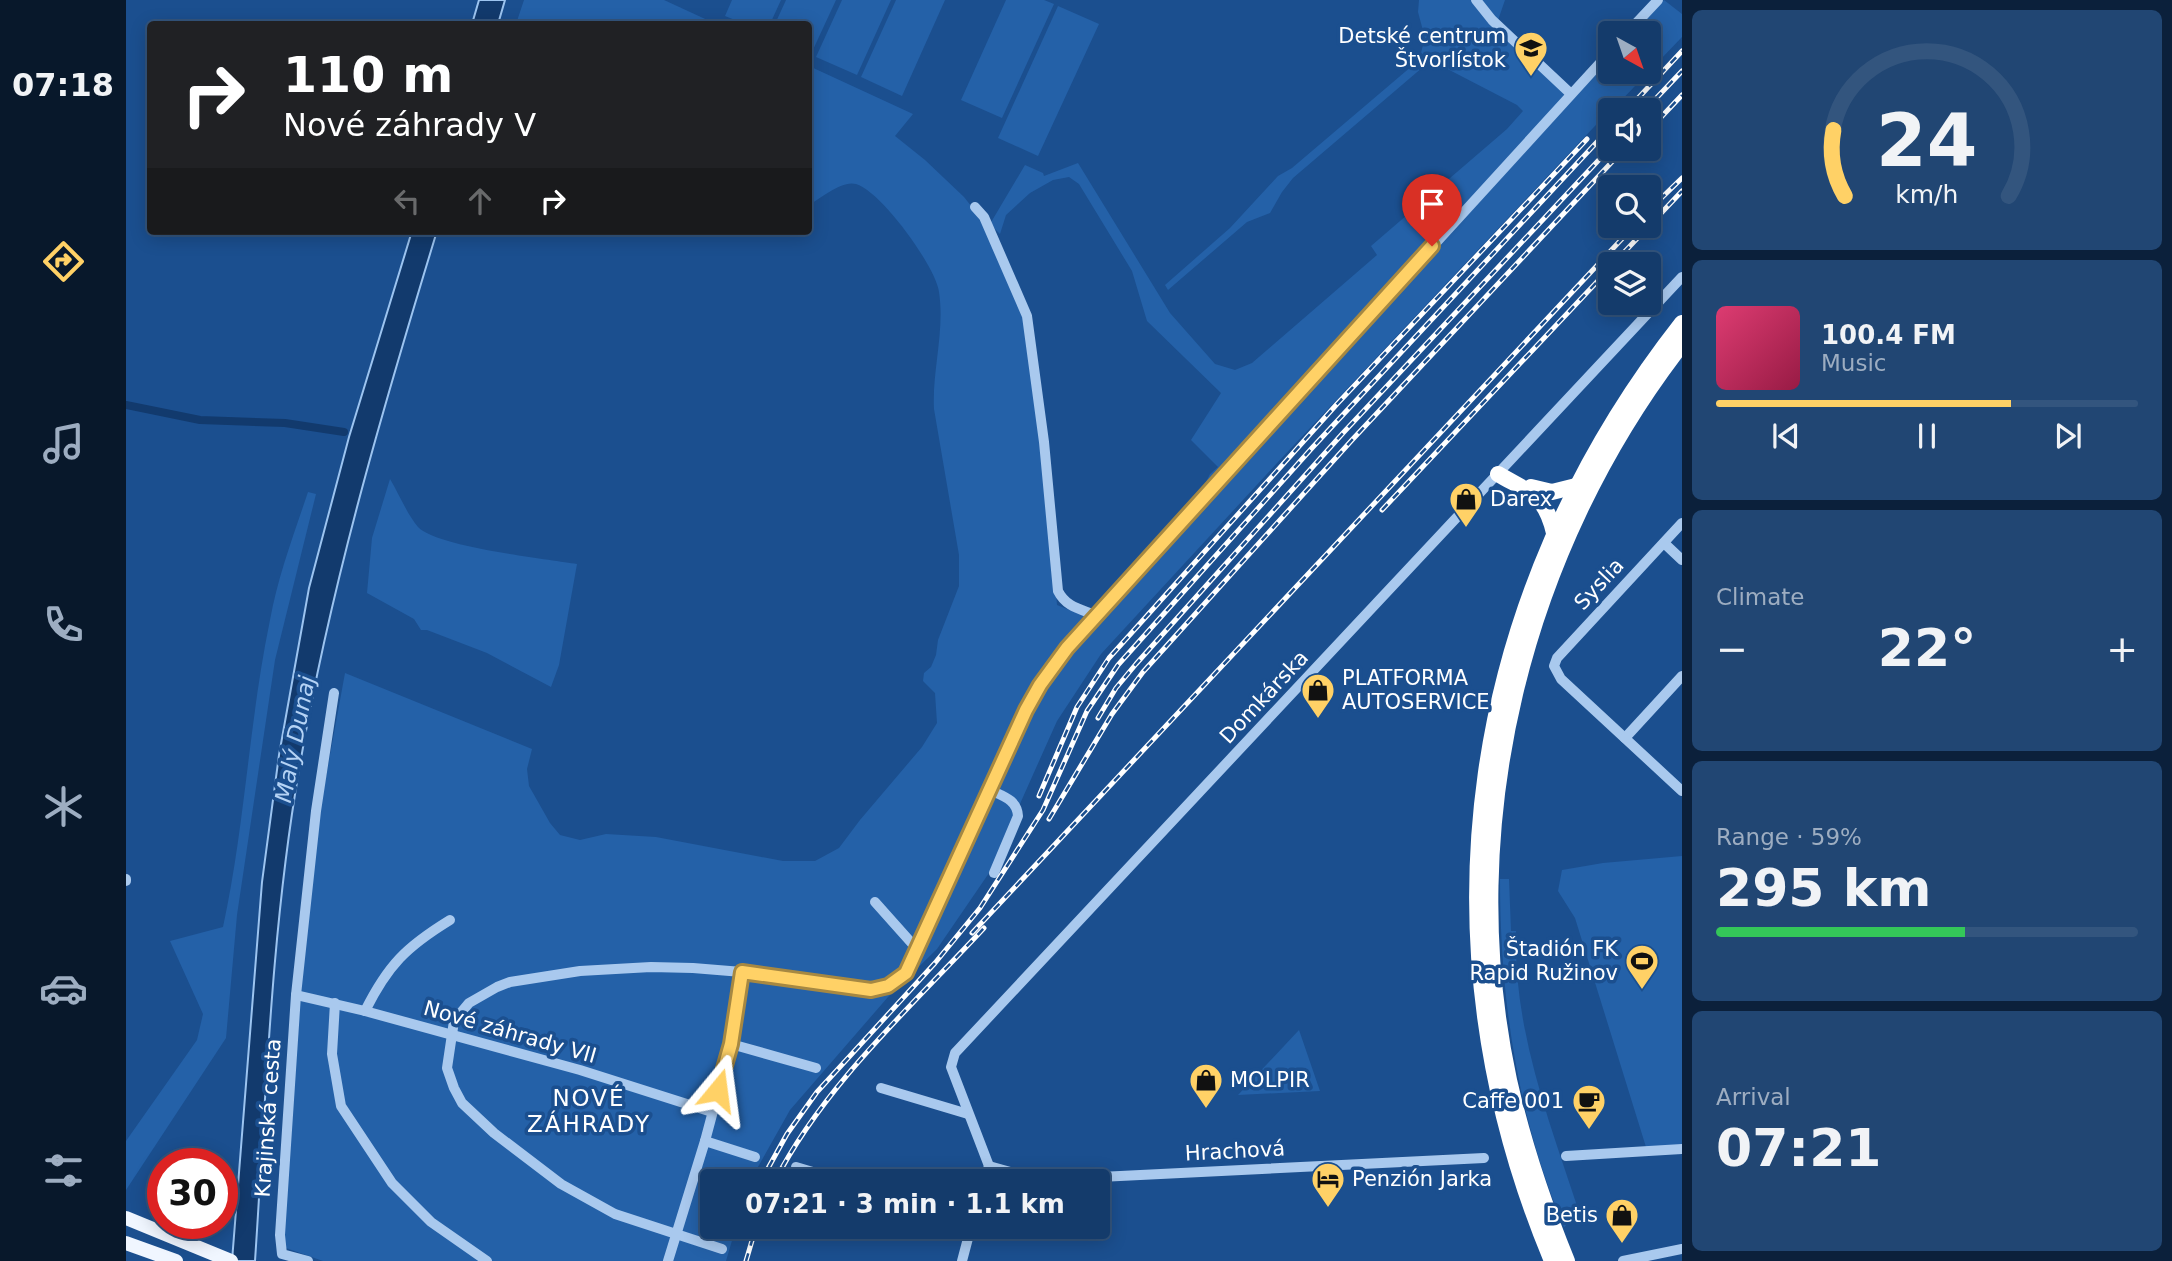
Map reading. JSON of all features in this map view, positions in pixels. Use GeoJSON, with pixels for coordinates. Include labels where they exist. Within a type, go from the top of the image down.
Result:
{"type":"FeatureCollection","features":[{"type":"Feature","properties":{"kind":"highway"},"geometry":{"type":"LineString","coordinates":[[1567,1261],[1517,1170],[1489,1046],[1481,991],[1477,884],[1484,787],[1498,708],[1528,599],[1554,533],[1576,486],[1617,414],[1640,378],[1682,323]]}},
{"type":"Feature","properties":{"kind":"highway"},"geometry":{"type":"LineString","coordinates":[[1552,1261],[1505,1055],[1495,988],[1490,885],[1492,839],[1503,749],[1529,641],[1566,538],[1607,456],[1650,387],[1682,344]]}},
{"type":"Feature","properties":{"kind":"highway"},"geometry":{"type":"LineString","coordinates":[[1500,472],[1545,492],[1576,486]]}},
{"type":"Feature","properties":{"kind":"highway"},"geometry":{"type":"LineString","coordinates":[[1500,472],[1542,500],[1548,509],[1554,533]]}},
{"type":"Feature","properties":{"kind":"main road"},"geometry":{"type":"LineString","coordinates":[[126,1219],[231,1261]]}},
{"type":"Feature","properties":{"kind":"main road"},"geometry":{"type":"LineString","coordinates":[[126,1243],[176,1261]]}},
{"type":"Feature","properties":{"kind":"street"},"geometry":{"type":"LineString","coordinates":[[1476,0],[1492,20],[1571,94]]}},
{"type":"Feature","properties":{"kind":"street"},"geometry":{"type":"LineString","coordinates":[[1638,21],[1658,0]]}},
{"type":"Feature","properties":{"kind":"street"},"geometry":{"type":"LineString","coordinates":[[722,1249],[615,1214],[561,1184],[472,1113],[457,1095],[447,1068],[450,1035],[458,1013],[485,992],[510,982],[580,971],[651,967],[742,972],[862,990],[888,986],[903,976],[910,966],[988,789],[1040,685],[1067,648],[1598,65]]}},
{"type":"Feature","properties":{"kind":"street"},"geometry":{"type":"LineString","coordinates":[[975,207],[984,217],[1027,316],[1045,442],[1058,591],[1063,601],[1096,615]]}},
{"type":"Feature","properties":{"kind":"street","name":"Domkárska"},"geometry":{"type":"LineString","coordinates":[[989,1166],[951,1067],[955,1053],[1682,277]]}},
{"type":"Feature","properties":{"kind":"street","name":"Syslia"},"geometry":{"type":"LineString","coordinates":[[1625,738],[1558,675],[1555,666],[1557,658],[1682,523]]}},
{"type":"Feature","properties":{"kind":"street"},"geometry":{"type":"LineString","coordinates":[[1664,543],[1682,560]]}},
{"type":"Feature","properties":{"kind":"street"},"geometry":{"type":"LineString","coordinates":[[1680,786],[1625,738],[1682,676]]}},
{"type":"Feature","properties":{"kind":"street","name":"Krajinská cesta"},"geometry":{"type":"LineString","coordinates":[[308,1261],[282,1254],[280,1235],[296,995],[316,811],[334,693]]}},
{"type":"Feature","properties":{"kind":"street"},"geometry":{"type":"LineString","coordinates":[[988,789],[1012,800],[1017,807],[1018,816],[994,873]]}},
{"type":"Feature","properties":{"kind":"street"},"geometry":{"type":"LineString","coordinates":[[875,902],[916,948]]}},
{"type":"Feature","properties":{"kind":"street"},"geometry":{"type":"LineString","coordinates":[[365,1011],[396,960],[427,934],[450,920]]}},
{"type":"Feature","properties":{"kind":"street"},"geometry":{"type":"LineString","coordinates":[[668,1261],[731,1044],[742,972]]}},
{"type":"Feature","properties":{"kind":"street","name":"Nové záhrady VII"},"geometry":{"type":"LineString","coordinates":[[296,995],[335,1003],[580,1070],[712,1112]]}},
{"type":"Feature","properties":{"kind":"street"},"geometry":{"type":"LineString","coordinates":[[335,1003],[332,1054],[341,1106],[391,1183],[431,1222],[487,1261]]}},
{"type":"Feature","properties":{"kind":"street"},"geometry":{"type":"LineString","coordinates":[[731,1044],[816,1068]]}},
{"type":"Feature","properties":{"kind":"street"},"geometry":{"type":"LineString","coordinates":[[881,1088],[968,1114]]}},
{"type":"Feature","properties":{"kind":"street"},"geometry":{"type":"LineString","coordinates":[[705,1141],[755,1157]]}},
{"type":"Feature","properties":{"kind":"street"},"geometry":{"type":"LineString","coordinates":[[1566,1156],[1682,1149]]}},
{"type":"Feature","properties":{"kind":"street","name":"Hrachová"},"geometry":{"type":"LineString","coordinates":[[989,1166],[1039,1180],[1484,1158]]}},
{"type":"Feature","properties":{"kind":"street"},"geometry":{"type":"LineString","coordinates":[[796,1167],[803,1169]]}},
{"type":"Feature","properties":{"kind":"street"},"geometry":{"type":"LineString","coordinates":[[962,1261],[968,1239]]}},
{"type":"Feature","properties":{"kind":"street"},"geometry":{"type":"LineString","coordinates":[[1623,1261],[1682,1249]]}},
{"type":"Feature","properties":{"kind":"shaded area"},"geometry":{"type":"Polygon","coordinates":[[[524,0],[664,0],[710,21],[517,21],[524,0]]]}},
{"type":"Feature","properties":{"kind":"shaded area"},"geometry":{"type":"Polygon","coordinates":[[[732,0],[781,0],[771,21],[738,21],[725,16],[732,0]]]}},
{"type":"Feature","properties":{"kind":"shaded area"},"geometry":{"type":"Polygon","coordinates":[[[786,0],[836,0],[812,52],[812,21],[776,21],[786,0]]]}},
{"type":"Feature","properties":{"kind":"shaded area"},"geometry":{"type":"Polygon","coordinates":[[[842,0],[891,0],[857,75],[816,57],[842,0]]]}},
{"type":"Feature","properties":{"kind":"shaded area"},"geometry":{"type":"Polygon","coordinates":[[[896,0],[945,0],[902,96],[861,77],[896,0]]]}},
{"type":"Feature","properties":{"kind":"shaded area"},"geometry":{"type":"Polygon","coordinates":[[[1006,0],[1044,0],[1054,4],[1002,118],[961,100],[1006,0]]]}},
{"type":"Feature","properties":{"kind":"shaded area"},"geometry":{"type":"Polygon","coordinates":[[[1419,0],[1505,0],[1495,29],[1566,96],[1203,488],[1210,474],[1218,467],[1191,440],[1221,393],[1147,321],[1132,271],[1079,184],[1069,177],[1053,180],[1030,193],[1006,215],[1000,234],[990,224],[1025,165],[1044,176],[1078,163],[1170,313],[1215,364],[1235,370],[1252,363],[1377,255],[1371,246],[1507,129],[1523,111],[1517,105],[1434,62],[1423,67],[1293,178],[1270,213],[1247,222],[1168,290],[1165,285],[1230,228],[1278,176],[1292,168],[1419,60],[1425,38],[1418,12],[1419,0]]]}},
{"type":"Feature","properties":{"kind":"shaded area"},"geometry":{"type":"Polygon","coordinates":[[[1664,0],[1682,14],[1682,37],[1661,59],[1661,21],[1645,21],[1664,0]]]}},
{"type":"Feature","properties":{"kind":"shaded area"},"geometry":{"type":"Polygon","coordinates":[[[1058,6],[1099,24],[1038,156],[998,138],[1058,6]]]}},
{"type":"Feature","properties":{"kind":"shaded area"},"geometry":{"type":"Polygon","coordinates":[[[812,67],[913,114],[895,136],[964,197],[983,221],[1023,316],[1049,509],[1057,605],[1095,620],[1598,72],[1598,84],[1637,84],[1624,98],[1598,98],[1598,123],[1101,654],[1057,721],[989,873],[937,949],[888,997],[790,1110],[757,1169],[700,1169],[700,1239],[732,1239],[726,1261],[323,1261],[283,1247],[302,975],[317,826],[345,673],[532,749],[527,769],[529,786],[560,835],[580,840],[606,834],[656,837],[783,861],[815,861],[839,848],[922,747],[937,723],[935,693],[923,681],[924,673],[931,667],[936,655],[938,640],[959,586],[959,555],[934,409],[940,321],[939,292],[936,280],[906,231],[867,190],[850,183],[832,190],[812,203],[812,67]]]}},
{"type":"Feature","properties":{"kind":"shaded area"},"geometry":{"type":"Polygon","coordinates":[[[390,479],[414,522],[429,534],[468,546],[577,564],[559,665],[551,687],[487,653],[421,630],[414,619],[367,593],[372,538],[390,479]]]}},
{"type":"Feature","properties":{"kind":"shaded area"},"geometry":{"type":"Polygon","coordinates":[[[308,492],[316,494],[275,660],[237,915],[226,1038],[154,1148],[147,1148],[147,1158],[126,1190],[126,1141],[197,1040],[203,1014],[170,941],[223,927],[237,851],[263,658],[282,571],[308,492]]]}},
{"type":"Feature","properties":{"kind":"shaded area","name":"Štadión FK Rapid Ružinov"},"geometry":{"type":"Polygon","coordinates":[[[1682,856],[1682,1145],[1646,1147],[1575,918],[1558,891],[1562,870],[1603,863],[1682,856]]]}},
{"type":"Feature","properties":{"kind":"shaded area"},"geometry":{"type":"Polygon","coordinates":[[[1500,879],[1509,879],[1511,931],[1516,931],[1517,968],[1527,1040],[1546,1111],[1580,1215],[1564,1227],[1534,1143],[1514,1056],[1503,968],[1500,879]]]}},
{"type":"Feature","properties":{"kind":"shaded area"},"geometry":{"type":"Polygon","coordinates":[[[1299,1030],[1320,1091],[1238,1095],[1299,1030]]]}},
{"type":"Feature","properties":{"kind":"water"},"geometry":{"type":"Polygon","coordinates":[[[479,0],[505,0],[499,21],[473,21],[479,0]]]}},
{"type":"Feature","properties":{"kind":"water","name":"Malý Dunaj"},"geometry":{"type":"Polygon","coordinates":[[[411,235],[436,235],[359,498],[312,702],[299,770],[282,892],[255,1261],[232,1261],[234,1239],[238,1239],[238,1185],[262,882],[279,755],[309,588],[349,437],[411,235]]]}},
{"type":"Feature","properties":{"kind":"waterway"},"geometry":{"type":"LineString","coordinates":[[126,405],[200,420],[285,423],[344,432]]}},
{"type":"Feature","properties":{"kind":"railway"},"geometry":{"type":"LineString","coordinates":[[1638,98],[1682,51]]}},
{"type":"Feature","properties":{"kind":"railway"},"geometry":{"type":"LineString","coordinates":[[1656,98],[1682,71]]}},
{"type":"Feature","properties":{"kind":"railway"},"geometry":{"type":"LineString","coordinates":[[1661,117],[1682,95]]}},
{"type":"Feature","properties":{"kind":"railway"},"geometry":{"type":"LineString","coordinates":[[1039,796],[1077,707],[1109,658],[1337,404],[1587,139]]}},
{"type":"Feature","properties":{"kind":"railway"},"geometry":{"type":"LineString","coordinates":[[768,1169],[787,1134],[817,1092],[935,963],[980,908],[1043,810],[1087,711],[1118,665],[1312,448],[1598,141]]}},
{"type":"Feature","properties":{"kind":"railway"},"geometry":{"type":"LineString","coordinates":[[1098,718],[1116,688],[1136,664],[1343,433],[1598,161]]}},
{"type":"Feature","properties":{"kind":"railway"},"geometry":{"type":"LineString","coordinates":[[1049,819],[1112,714],[1143,672],[1352,440],[1613,161]]}},
{"type":"Feature","properties":{"kind":"railway"},"geometry":{"type":"LineString","coordinates":[[1661,198],[1682,178]]}},
{"type":"Feature","properties":{"kind":"railway"},"geometry":{"type":"LineString","coordinates":[[1624,252],[1682,191]]}},
{"type":"Feature","properties":{"kind":"railway"},"geometry":{"type":"LineString","coordinates":[[972,933],[1623,238]]}},
{"type":"Feature","properties":{"kind":"railway"},"geometry":{"type":"LineString","coordinates":[[1382,510],[1598,281]]}},
{"type":"Feature","properties":{"kind":"railway"},"geometry":{"type":"LineString","coordinates":[[782,1169],[818,1112],[843,1080],[984,928]]}},
{"type":"Feature","properties":{"kind":"railway"},"geometry":{"type":"LineString","coordinates":[[746,1261],[752,1239]]}},
{"type":"Feature","properties":{"kind":"place","name":"Detské centrum Štvorlístok"},"geometry":{"type":"Point","coordinates":[1531,78]}},
{"type":"Feature","properties":{"kind":"place","name":"Darex"},"geometry":{"type":"Point","coordinates":[1466,529]}},
{"type":"Feature","properties":{"kind":"place","name":"PLATFORMA AUTOSERVICE"},"geometry":{"type":"Point","coordinates":[1318,720]}},
{"type":"Feature","properties":{"kind":"place","name":"Štadión FK Rapid Ružinov"},"geometry":{"type":"Point","coordinates":[1642,991]}},
{"type":"Feature","properties":{"kind":"place","name":"MOLPIR"},"geometry":{"type":"Point","coordinates":[1206,1110]}},
{"type":"Feature","properties":{"kind":"place","name":"Caffe 001"},"geometry":{"type":"Point","coordinates":[1589,1131]}},
{"type":"Feature","properties":{"kind":"place","name":"Penzión Jarka"},"geometry":{"type":"Point","coordinates":[1328,1209]}},
{"type":"Feature","properties":{"kind":"place","name":"Betis"},"geometry":{"type":"Point","coordinates":[1622,1245]}},
{"type":"Feature","properties":{"kind":"district","name":"NOVÉ ZÁHRADY"},"geometry":{"type":"Point","coordinates":[589,1111]}},
{"type":"Feature","properties":{"kind":"route"},"geometry":{"type":"LineString","coordinates":[[718,1090],[731,1044],[742,972],[862,990],[883,988],[906,973],[947,878],[1040,685],[1096,615],[1432,246]]}}]}
